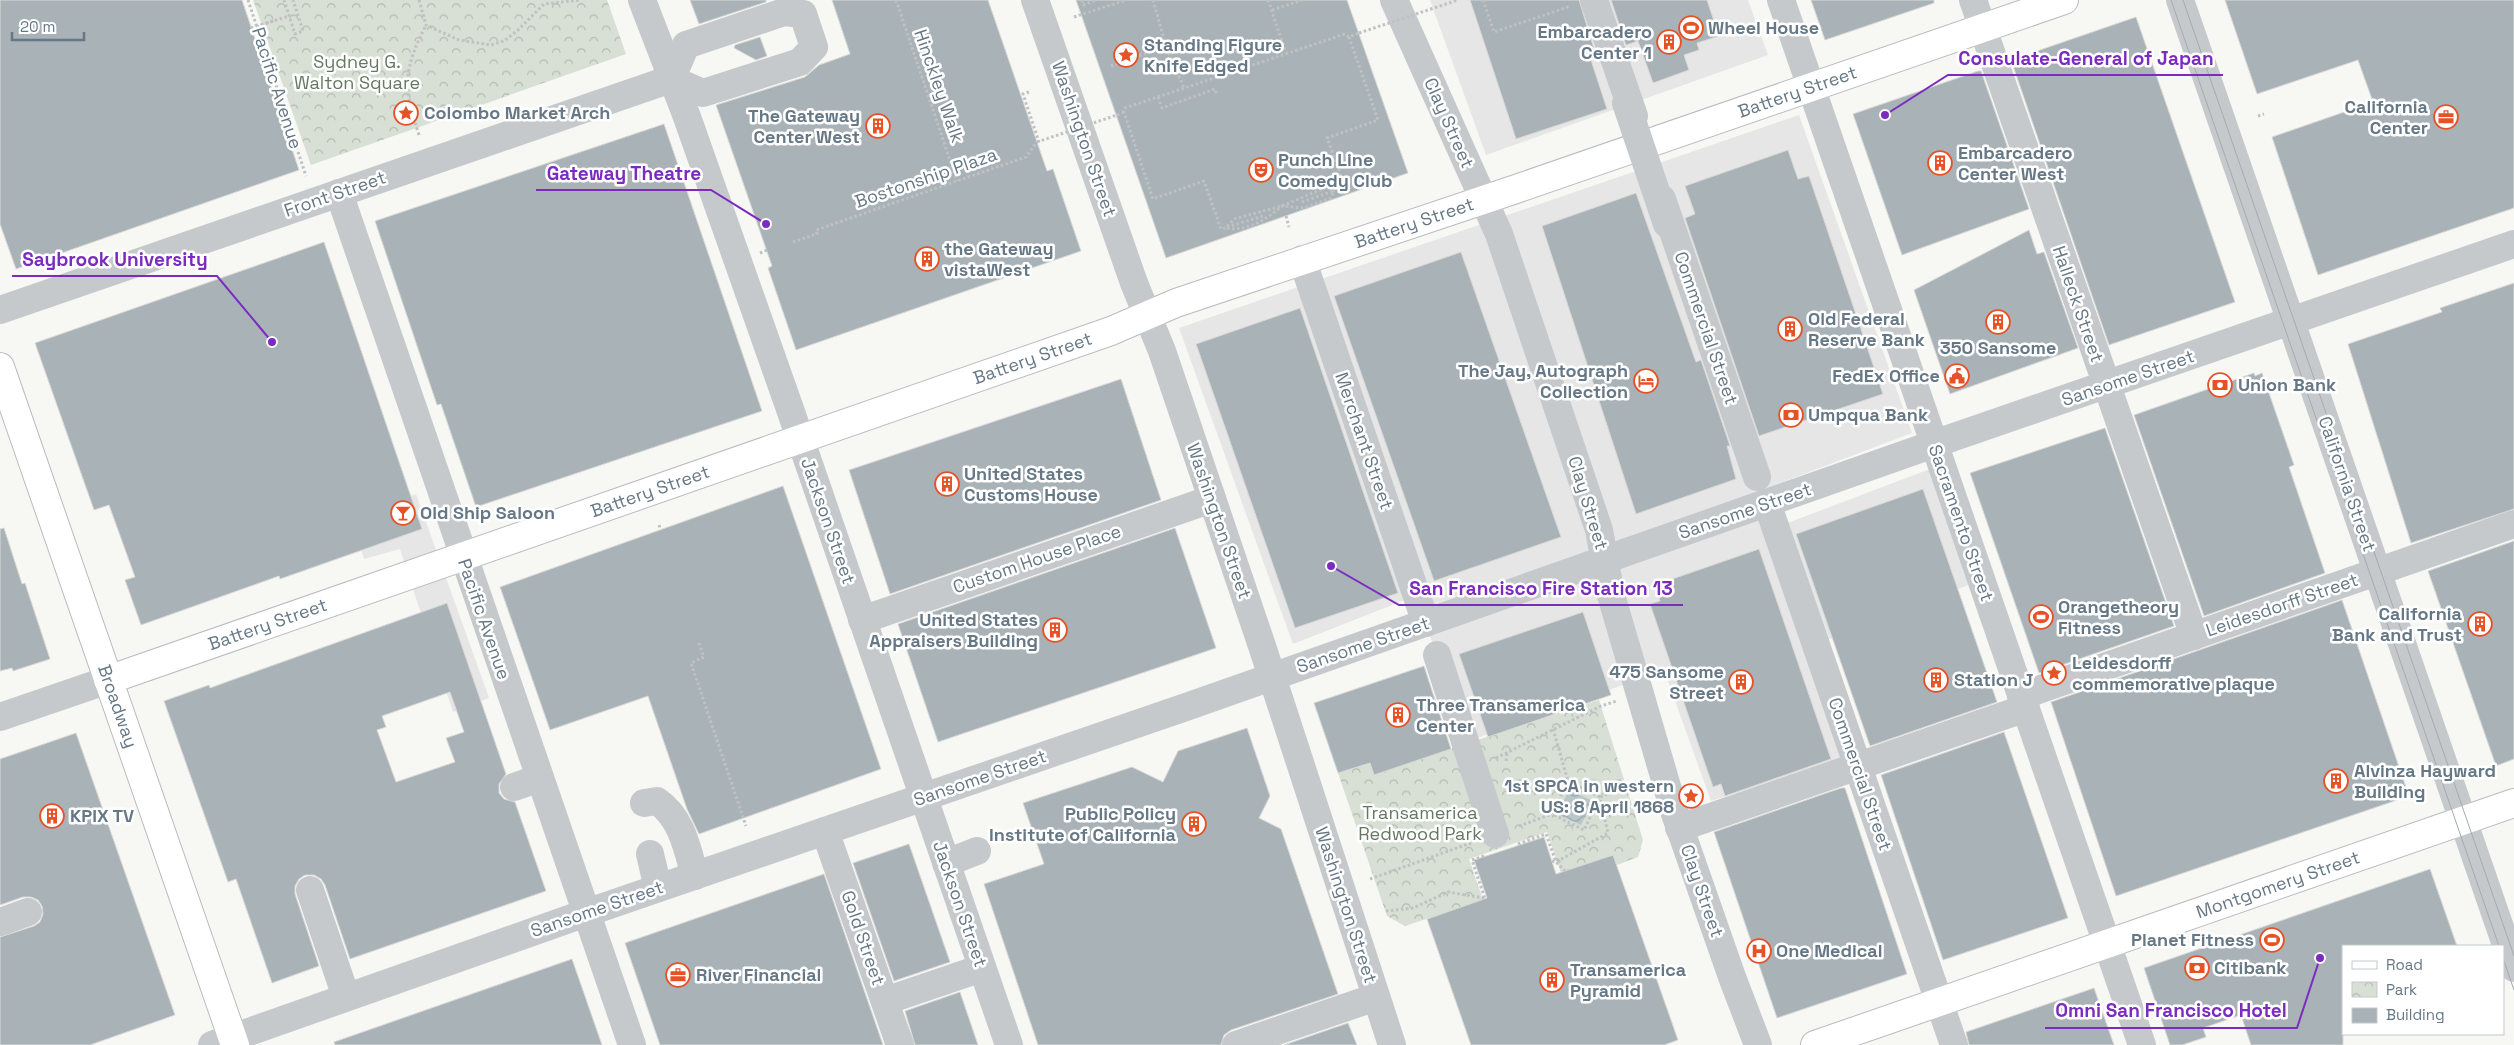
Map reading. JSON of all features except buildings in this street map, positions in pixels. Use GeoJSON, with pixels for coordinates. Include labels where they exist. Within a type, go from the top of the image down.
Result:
{"type":"FeatureCollection","features":[{"type":"Feature","properties":{"kind":"main road","name":"Battery Street"},"geometry":{"type":"LineString","coordinates":[[108,680],[1111,331],[1176,303],[1483,200],[2064,0]]}},
{"type":"Feature","properties":{"kind":"main road","name":"Broadway"},"geometry":{"type":"LineString","coordinates":[[0,367],[108,680],[226,1043]]}},
{"type":"Feature","properties":{"kind":"main road","name":"Montgomery Street"},"geometry":{"type":"LineString","coordinates":[[1815,1045],[2514,804]]}},
{"type":"Feature","properties":{"kind":"street","name":"Jackson Street"},"geometry":{"type":"LineString","coordinates":[[642,0],[687,117],[1009,1045]]}},
{"type":"Feature","properties":{"kind":"street","name":"Washington Street"},"geometry":{"type":"LineString","coordinates":[[1035,0],[1147,316],[1162,351],[1272,677],[1392,1045]]}},
{"type":"Feature","properties":{"kind":"street","name":"Clay Street"},"geometry":{"type":"LineString","coordinates":[[1394,0],[1499,234],[1599,530],[1611,595],[1680,828],[1758,1045]]}},
{"type":"Feature","properties":{"kind":"street"},"geometry":{"type":"LineString","coordinates":[[1592,0],[1634,116]]}},
{"type":"Feature","properties":{"kind":"street"},"geometry":{"type":"LineString","coordinates":[[1592,0],[1658,218]]}},
{"type":"Feature","properties":{"kind":"street","name":"Sacramento Street"},"geometry":{"type":"LineString","coordinates":[[1781,0],[2142,1045]]}},
{"type":"Feature","properties":{"kind":"street","name":"Halleck Street"},"geometry":{"type":"LineString","coordinates":[[1973,0],[2194,636]]}},
{"type":"Feature","properties":{"kind":"street","name":"California Street"},"geometry":{"type":"LineString","coordinates":[[2180,0],[2514,968]]}},
{"type":"Feature","properties":{"kind":"street"},"geometry":{"type":"LineString","coordinates":[[784,12],[802,14],[814,47],[800,62],[703,93],[671,79],[686,45],[784,12]]}},
{"type":"Feature","properties":{"kind":"street","name":"Front Street"},"geometry":{"type":"LineString","coordinates":[[0,310],[671,79]]}},
{"type":"Feature","properties":{"kind":"street","name":"Commercial Street"},"geometry":{"type":"LineString","coordinates":[[1656,179],[1757,477]]}},
{"type":"Feature","properties":{"kind":"street","name":"Pacific Avenue"},"geometry":{"type":"LineString","coordinates":[[339,193],[462,556],[632,1045]]}},
{"type":"Feature","properties":{"kind":"street","name":"Sansome Street"},"geometry":{"type":"LineString","coordinates":[[226,1043],[346,997],[586,913],[1272,677],[1934,444],[2514,244]]}},
{"type":"Feature","properties":{"kind":"street","name":"Merchant Street"},"geometry":{"type":"LineString","coordinates":[[1302,260],[1426,623]]}},
{"type":"Feature","properties":{"kind":"street","name":"Custom House Place"},"geometry":{"type":"LineString","coordinates":[[862,620],[1212,499]]}},
{"type":"Feature","properties":{"kind":"street","name":"Commercial Street"},"geometry":{"type":"LineString","coordinates":[[1767,503],[1954,1045]]}},
{"type":"Feature","properties":{"kind":"street","name":"Leidesdorff Street"},"geometry":{"type":"LineString","coordinates":[[1680,828],[1858,766],[2194,636],[2514,524]]}},
{"type":"Feature","properties":{"kind":"street"},"geometry":{"type":"LineString","coordinates":[[1437,655],[1495,834]]}},
{"type":"Feature","properties":{"kind":"street","name":"Battery Street"},"geometry":{"type":"LineString","coordinates":[[0,717],[108,680]]}},
{"type":"Feature","properties":{"kind":"street"},"geometry":{"type":"LineString","coordinates":[[514,787],[540,778]]}},
{"type":"Feature","properties":{"kind":"street"},"geometry":{"type":"LineString","coordinates":[[644,803],[657,801],[668,808],[676,820],[695,876]]}},
{"type":"Feature","properties":{"kind":"street","name":"Gold Street"},"geometry":{"type":"LineString","coordinates":[[825,831],[900,1045]]}},
{"type":"Feature","properties":{"kind":"street"},"geometry":{"type":"LineString","coordinates":[[946,863],[977,851]]}},
{"type":"Feature","properties":{"kind":"street"},"geometry":{"type":"LineString","coordinates":[[650,854],[658,888]]}},
{"type":"Feature","properties":{"kind":"street"},"geometry":{"type":"LineString","coordinates":[[310,890],[346,997]]}},
{"type":"Feature","properties":{"kind":"street"},"geometry":{"type":"LineString","coordinates":[[0,922],[28,912]]}},
{"type":"Feature","properties":{"kind":"street"},"geometry":{"type":"LineString","coordinates":[[885,1001],[982,968]]}},
{"type":"Feature","properties":{"kind":"street"},"geometry":{"type":"LineString","coordinates":[[1236,1045],[1376,997]]}},
{"type":"Feature","properties":{"kind":"path","name":"Pacific Avenue"},"geometry":{"type":"LineString","coordinates":[[248,0],[306,176]]}},
{"type":"Feature","properties":{"kind":"path"},"geometry":{"type":"LineString","coordinates":[[284,0],[295,34],[303,31],[292,0]]}},
{"type":"Feature","properties":{"kind":"path"},"geometry":{"type":"LineString","coordinates":[[419,135],[411,111],[407,83],[411,56],[426,25],[420,0]]}},
{"type":"Feature","properties":{"kind":"path"},"geometry":{"type":"LineString","coordinates":[[426,25],[459,40],[484,45],[498,44],[517,31],[544,2],[581,0]]}},
{"type":"Feature","properties":{"kind":"path","name":"Hinckley Walk"},"geometry":{"type":"LineString","coordinates":[[896,0],[957,181]]}},
{"type":"Feature","properties":{"kind":"path"},"geometry":{"type":"LineString","coordinates":[[1082,0],[1083,4],[1097,0]]}},
{"type":"Feature","properties":{"kind":"path"},"geometry":{"type":"LineString","coordinates":[[1074,17],[1126,0]]}},
{"type":"Feature","properties":{"kind":"path"},"geometry":{"type":"LineString","coordinates":[[1153,0],[1166,46],[1184,88]]}},
{"type":"Feature","properties":{"kind":"path"},"geometry":{"type":"LineString","coordinates":[[1268,0],[1286,53]]}},
{"type":"Feature","properties":{"kind":"path"},"geometry":{"type":"LineString","coordinates":[[1272,10],[1303,0]]}},
{"type":"Feature","properties":{"kind":"path"},"geometry":{"type":"LineString","coordinates":[[1349,37],[1458,0]]}},
{"type":"Feature","properties":{"kind":"path"},"geometry":{"type":"LineString","coordinates":[[1484,0],[1494,32],[1592,0]]}},
{"type":"Feature","properties":{"kind":"path"},"geometry":{"type":"LineString","coordinates":[[251,28],[289,16]]}},
{"type":"Feature","properties":{"kind":"path"},"geometry":{"type":"LineString","coordinates":[[257,26],[276,20]]}},
{"type":"Feature","properties":{"kind":"path"},"geometry":{"type":"LineString","coordinates":[[1029,92],[1024,94],[1038,142],[1117,115],[1124,112],[1125,108],[1345,34],[1349,37],[1378,120],[1328,138],[1345,187],[1302,202]]}},
{"type":"Feature","properties":{"kind":"path"},"geometry":{"type":"LineString","coordinates":[[1111,66],[1166,46]]}},
{"type":"Feature","properties":{"kind":"path"},"geometry":{"type":"LineString","coordinates":[[1158,97],[1162,108],[1215,89],[1217,96]]}},
{"type":"Feature","properties":{"kind":"path"},"geometry":{"type":"LineString","coordinates":[[1124,112],[1154,199],[1204,181],[1221,229],[1237,230],[1264,221],[1282,206],[1304,208],[1331,198],[1334,191]]}},
{"type":"Feature","properties":{"kind":"path"},"geometry":{"type":"LineString","coordinates":[[2258,116],[2264,114]]}},
{"type":"Feature","properties":{"kind":"path","name":"Bostonship Plaza"},"geometry":{"type":"LineString","coordinates":[[793,242],[817,234],[816,230],[1026,157],[1038,142]]}},
{"type":"Feature","properties":{"kind":"path"},"geometry":{"type":"LineString","coordinates":[[1226,228],[1234,219],[1282,206],[1327,187],[1334,191]]}},
{"type":"Feature","properties":{"kind":"path"},"geometry":{"type":"LineString","coordinates":[[1226,228],[1263,216]]}},
{"type":"Feature","properties":{"kind":"path"},"geometry":{"type":"LineString","coordinates":[[1286,216],[1290,227]]}},
{"type":"Feature","properties":{"kind":"path"},"geometry":{"type":"LineString","coordinates":[[699,643],[704,657],[691,663],[746,826]]}},
{"type":"Feature","properties":{"kind":"path"},"geometry":{"type":"LineString","coordinates":[[1474,767],[1617,701]]}},
{"type":"Feature","properties":{"kind":"path"},"geometry":{"type":"LineString","coordinates":[[1370,880],[1552,814],[1568,781],[1553,729]]}},
{"type":"Feature","properties":{"kind":"path"},"geometry":{"type":"LineString","coordinates":[[1506,761],[1507,753]]}},
{"type":"Feature","properties":{"kind":"path"},"geometry":{"type":"LineString","coordinates":[[1568,781],[1600,797]]}},
{"type":"Feature","properties":{"kind":"path"},"geometry":{"type":"LineString","coordinates":[[1552,814],[1584,830],[1600,797],[1636,784]]}},
{"type":"Feature","properties":{"kind":"path"},"geometry":{"type":"LineString","coordinates":[[1565,871],[1554,862],[1608,833],[1600,797]]}},
{"type":"Feature","properties":{"kind":"path"},"geometry":{"type":"LineString","coordinates":[[1386,911],[1413,908],[1448,892],[1485,896]]}},
{"type":"Feature","properties":{"kind":"shaded area","name":"Embarcadero Center 1"},"geometry":{"type":"Polygon","coordinates":[[[1430,0],[1748,0],[1768,55],[1486,155],[1430,0]]]}},
{"type":"Feature","properties":{"kind":"shaded area"},"geometry":{"type":"Polygon","coordinates":[[[1799,115],[1912,433],[1751,494],[1842,759],[1711,801],[1664,670],[1469,741],[1415,596],[1293,644],[1179,328],[1799,115]]]}},
{"type":"Feature","properties":{"kind":"shaded area"},"geometry":{"type":"Polygon","coordinates":[[[1930,469],[1971,584],[1824,641],[1785,524],[1930,469]]]}},
{"type":"Feature","properties":{"kind":"shaded area"},"geometry":{"type":"Polygon","coordinates":[[[416,494],[489,698],[453,712],[400,549],[364,559],[351,516],[416,494]]]}},
{"type":"Feature","properties":{"kind":"green space","name":"Sydney G. Walton Square"},"geometry":{"type":"Polygon","coordinates":[[[253,0],[607,0],[626,54],[311,165],[253,0]]]}},
{"type":"Feature","properties":{"kind":"green space","name":"Transamerica Redwood Park"},"geometry":{"type":"Polygon","coordinates":[[[1599,700],[1643,840],[1638,857],[1617,865],[1613,855],[1561,873],[1547,832],[1469,859],[1483,900],[1405,926],[1387,916],[1338,773],[1370,763],[1374,774],[1599,700]]]}},
{"type":"Feature","properties":{"kind":"water"},"geometry":{"type":"Polygon","coordinates":[[[1569,790],[1593,801],[1581,825],[1557,814],[1569,790]]]}},
{"type":"Feature","properties":{"kind":"tram line"},"geometry":{"type":"LineString","coordinates":[[2171,0],[2499,945]]}},
{"type":"Feature","properties":{"kind":"tram line"},"geometry":{"type":"LineString","coordinates":[[2183,0],[2514,956]]}},
{"type":"Feature","properties":{"kind":"tram line"},"geometry":{"type":"LineString","coordinates":[[2504,961],[2514,990]]}},
{"type":"Feature","properties":{"kind":"place","name":"Wheel House"},"geometry":{"type":"Point","coordinates":[1691,28]}},
{"type":"Feature","properties":{"kind":"place","name":"Embarcadero Center 1"},"geometry":{"type":"Point","coordinates":[1669,42]}},
{"type":"Feature","properties":{"kind":"place","name":"Standing Figure Knife Edged"},"geometry":{"type":"Point","coordinates":[1126,55]}},
{"type":"Feature","properties":{"kind":"place","name":"Colombo Market Arch"},"geometry":{"type":"Point","coordinates":[406,113]}},
{"type":"Feature","properties":{"kind":"place","name":"Consulate-General of Japan"},"geometry":{"type":"Point","coordinates":[1885,115]}},
{"type":"Feature","properties":{"kind":"place","name":"California Center"},"geometry":{"type":"Point","coordinates":[2446,117]}},
{"type":"Feature","properties":{"kind":"place","name":"The Gateway Center West"},"geometry":{"type":"Point","coordinates":[878,126]}},
{"type":"Feature","properties":{"kind":"place","name":"Embarcadero Center West"},"geometry":{"type":"Point","coordinates":[1940,163]}},
{"type":"Feature","properties":{"kind":"place","name":"Punch Line Comedy Club"},"geometry":{"type":"Point","coordinates":[1261,170]}},
{"type":"Feature","properties":{"kind":"place","name":"Gateway Theatre"},"geometry":{"type":"Point","coordinates":[766,224]}},
{"type":"Feature","properties":{"kind":"place","name":"the Gateway vistaWest"},"geometry":{"type":"Point","coordinates":[927,259]}},
{"type":"Feature","properties":{"kind":"place","name":"350 Sansome"},"geometry":{"type":"Point","coordinates":[1998,322]}},
{"type":"Feature","properties":{"kind":"place","name":"Old Federal Reserve Bank"},"geometry":{"type":"Point","coordinates":[1790,329]}},
{"type":"Feature","properties":{"kind":"place","name":"Saybrook University"},"geometry":{"type":"Point","coordinates":[272,342]}},
{"type":"Feature","properties":{"kind":"place","name":"FedEx Office"},"geometry":{"type":"Point","coordinates":[1957,376]}},
{"type":"Feature","properties":{"kind":"place","name":"The Jay, Autograph Collection"},"geometry":{"type":"Point","coordinates":[1646,381]}},
{"type":"Feature","properties":{"kind":"place","name":"Union Bank"},"geometry":{"type":"Point","coordinates":[2220,385]}},
{"type":"Feature","properties":{"kind":"place","name":"Umpqua Bank"},"geometry":{"type":"Point","coordinates":[1791,415]}},
{"type":"Feature","properties":{"kind":"place","name":"United States Customs House"},"geometry":{"type":"Point","coordinates":[947,484]}},
{"type":"Feature","properties":{"kind":"place","name":"Old Ship Saloon"},"geometry":{"type":"Point","coordinates":[403,513]}},
{"type":"Feature","properties":{"kind":"place","name":"San Francisco Fire Station 13"},"geometry":{"type":"Point","coordinates":[1331,566]}},
{"type":"Feature","properties":{"kind":"place","name":"Orangetheory Fitness"},"geometry":{"type":"Point","coordinates":[2041,617]}},
{"type":"Feature","properties":{"kind":"place","name":"California Bank and Trust"},"geometry":{"type":"Point","coordinates":[2480,624]}},
{"type":"Feature","properties":{"kind":"place","name":"United States Appraisers Building"},"geometry":{"type":"Point","coordinates":[1055,630]}},
{"type":"Feature","properties":{"kind":"place","name":"Leidesdorff commemorative plaque"},"geometry":{"type":"Point","coordinates":[2054,673]}},
{"type":"Feature","properties":{"kind":"place","name":"Station J"},"geometry":{"type":"Point","coordinates":[1936,680]}},
{"type":"Feature","properties":{"kind":"place","name":"475 Sansome Street"},"geometry":{"type":"Point","coordinates":[1741,682]}},
{"type":"Feature","properties":{"kind":"place","name":"Three Transamerica Center"},"geometry":{"type":"Point","coordinates":[1398,715]}},
{"type":"Feature","properties":{"kind":"place","name":"Alvinza Hayward Building"},"geometry":{"type":"Point","coordinates":[2336,781]}},
{"type":"Feature","properties":{"kind":"place","name":"1st SPCA in western US: 8 April 1868"},"geometry":{"type":"Point","coordinates":[1691,796]}},
{"type":"Feature","properties":{"kind":"place","name":"KPIX TV"},"geometry":{"type":"Point","coordinates":[52,816]}},
{"type":"Feature","properties":{"kind":"place","name":"Public Policy Institute of California"},"geometry":{"type":"Point","coordinates":[1194,824]}},
{"type":"Feature","properties":{"kind":"place","name":"Planet Fitness"},"geometry":{"type":"Point","coordinates":[2272,940]}},
{"type":"Feature","properties":{"kind":"place","name":"One Medical"},"geometry":{"type":"Point","coordinates":[1759,951]}},
{"type":"Feature","properties":{"kind":"place","name":"Omni San Francisco Hotel"},"geometry":{"type":"Point","coordinates":[2320,958]}},
{"type":"Feature","properties":{"kind":"place","name":"Citibank"},"geometry":{"type":"Point","coordinates":[2197,968]}},
{"type":"Feature","properties":{"kind":"place","name":"River Financial"},"geometry":{"type":"Point","coordinates":[678,975]}},
{"type":"Feature","properties":{"kind":"place","name":"Transamerica Pyramid"},"geometry":{"type":"Point","coordinates":[1552,980]}}]}
